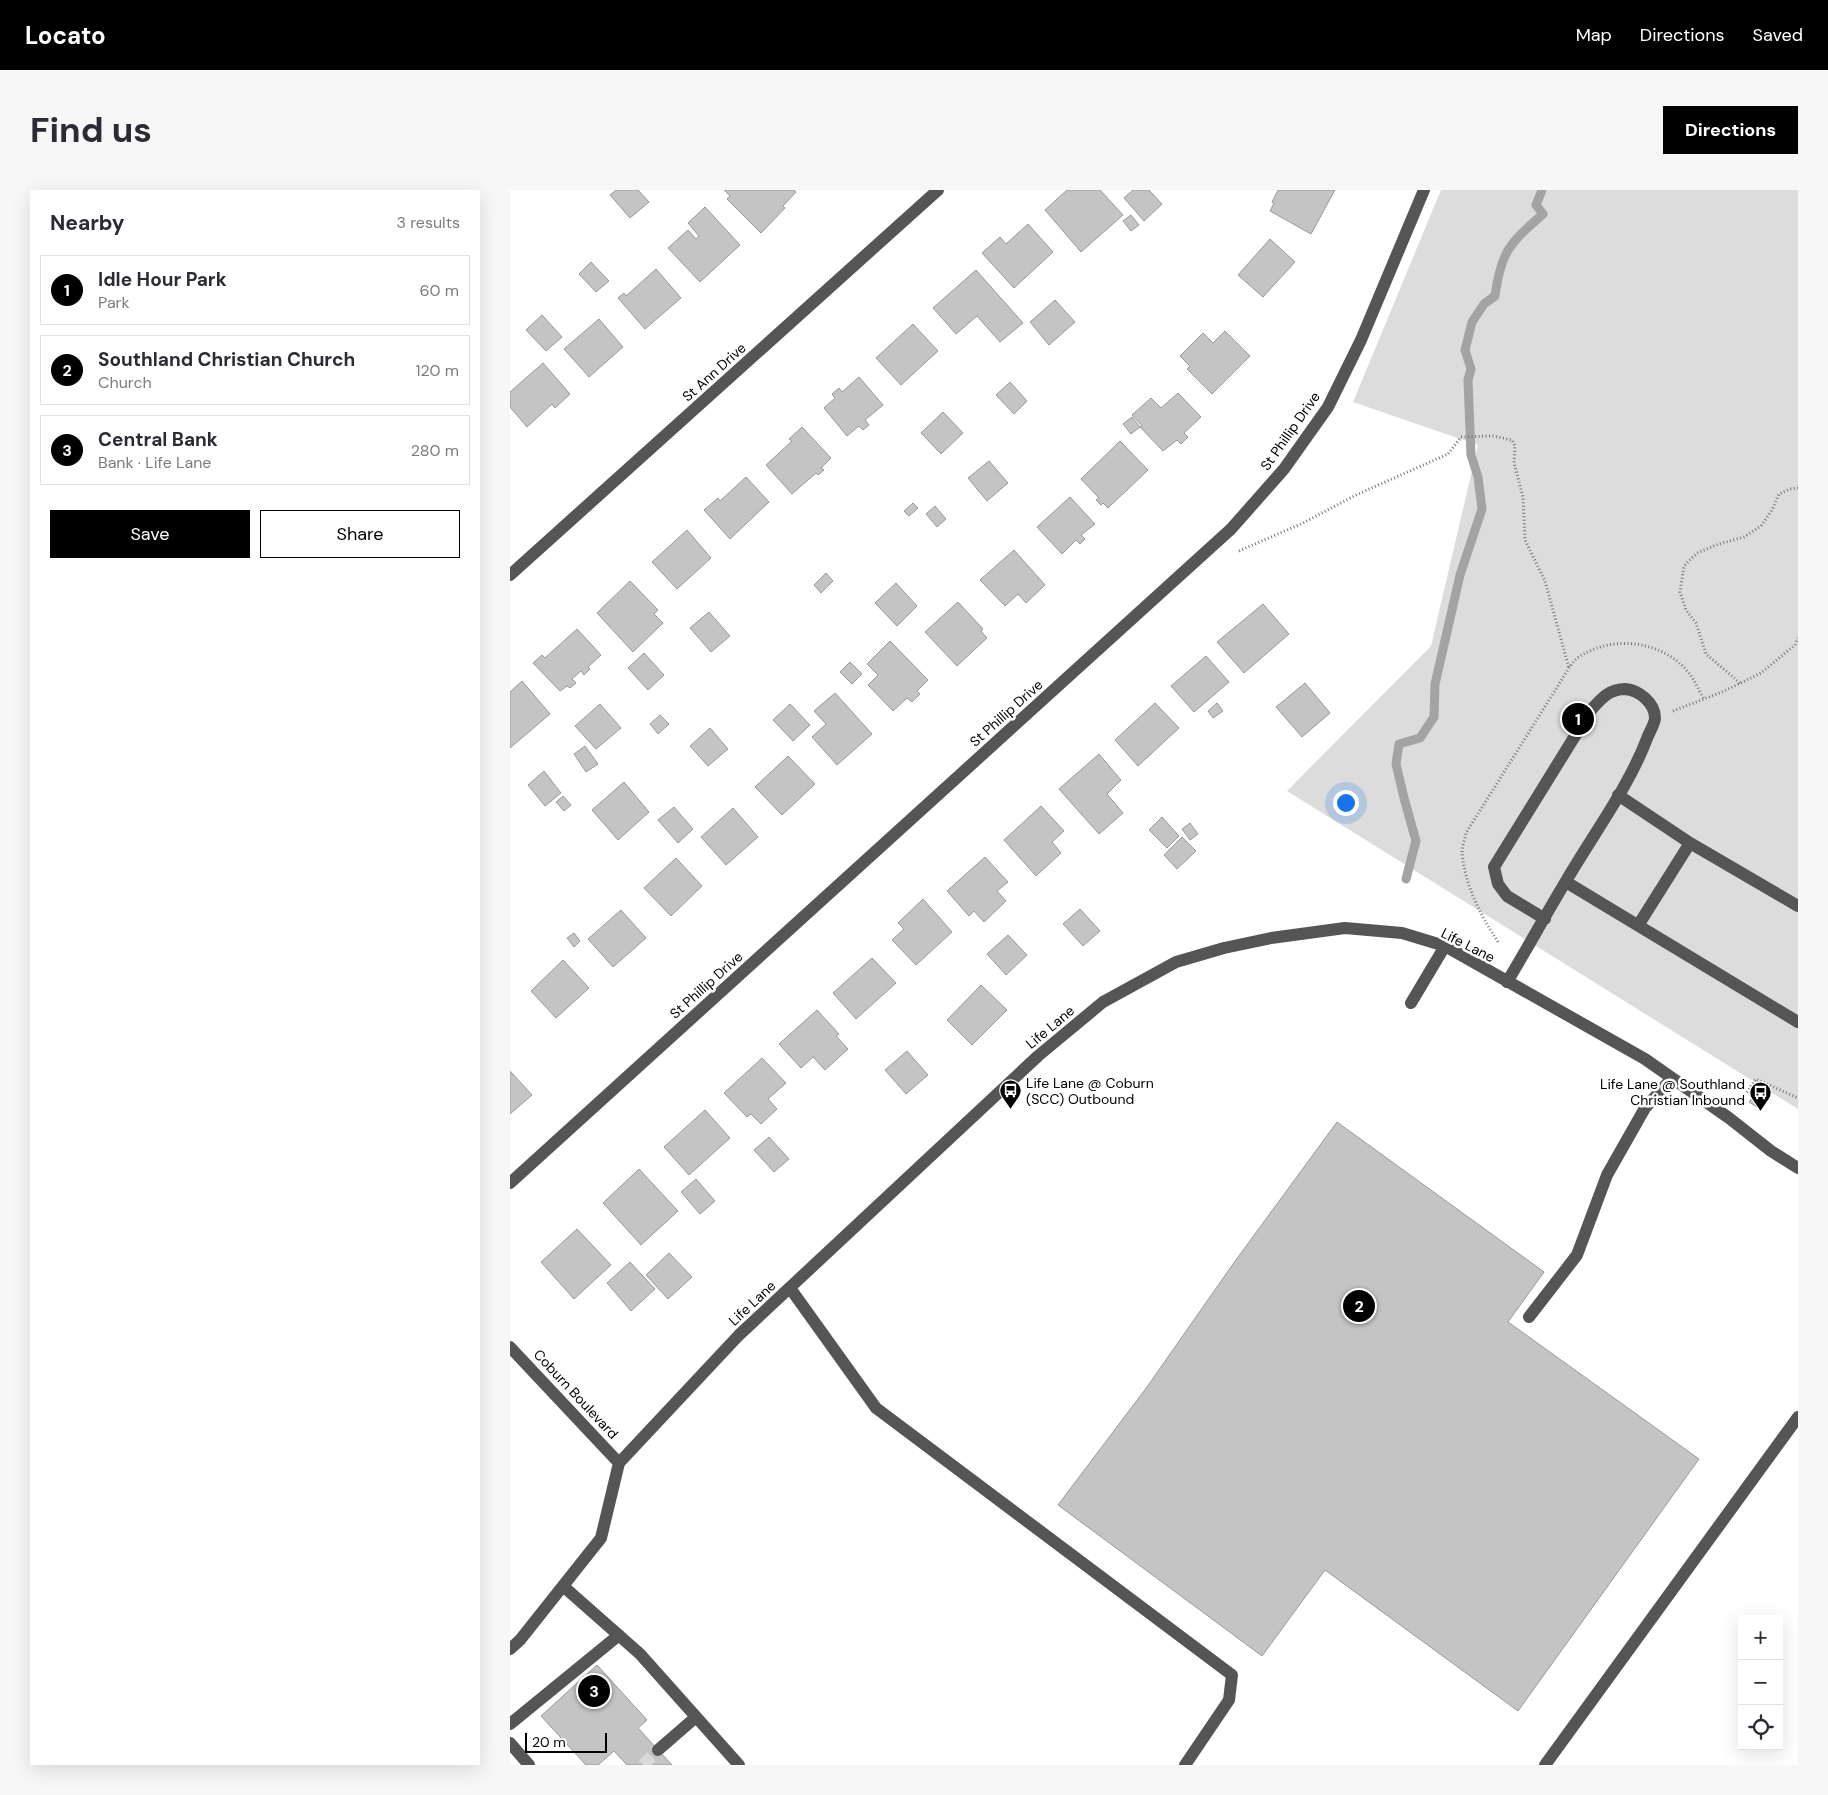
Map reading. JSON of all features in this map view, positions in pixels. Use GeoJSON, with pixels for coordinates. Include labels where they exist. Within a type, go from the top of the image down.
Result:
{"type":"FeatureCollection","features":[{"type":"Feature","properties":{"kind":"street","name":"St Ann Drive"},"geometry":{"type":"LineString","coordinates":[[510,575],[938,190]]}},
{"type":"Feature","properties":{"kind":"street","name":"St Phillip Drive"},"geometry":{"type":"LineString","coordinates":[[510,1183],[1230,529],[1284,468],[1328,407],[1361,340],[1424,190]]}},
{"type":"Feature","properties":{"kind":"street"},"geometry":{"type":"LineString","coordinates":[[1507,982],[1545,919],[1641,755],[1655,718],[1652,707],[1643,696],[1630,689],[1618,689],[1605,694],[1591,710],[1494,867],[1498,884],[1507,896],[1545,919]]}},
{"type":"Feature","properties":{"kind":"street"},"geometry":{"type":"LineString","coordinates":[[1618,795],[1690,843],[1798,906]]}},
{"type":"Feature","properties":{"kind":"street"},"geometry":{"type":"LineString","coordinates":[[1638,924],[1690,843]]}},
{"type":"Feature","properties":{"kind":"street"},"geometry":{"type":"LineString","coordinates":[[1566,882],[1798,1022]]}},
{"type":"Feature","properties":{"kind":"street","name":"Life Lane"},"geometry":{"type":"LineString","coordinates":[[510,1649],[520,1640],[601,1538],[620,1463],[739,1336],[1038,1056],[1103,1002],[1176,962],[1224,948],[1271,938],[1345,928],[1374,929],[1402,933],[1445,946],[1646,1059],[1729,1118],[1771,1151],[1798,1168]]}},
{"type":"Feature","properties":{"kind":"street"},"geometry":{"type":"LineString","coordinates":[[1411,1003],[1445,946]]}},
{"type":"Feature","properties":{"kind":"street"},"geometry":{"type":"LineString","coordinates":[[1529,1317],[1577,1255],[1607,1175],[1646,1108],[1672,1078]]}},
{"type":"Feature","properties":{"kind":"street"},"geometry":{"type":"LineString","coordinates":[[790,1288],[876,1408],[1232,1675],[1229,1700],[1185,1765]]}},
{"type":"Feature","properties":{"kind":"street","name":"Coburn Boulevard"},"geometry":{"type":"LineString","coordinates":[[510,1347],[620,1463]]}},
{"type":"Feature","properties":{"kind":"street"},"geometry":{"type":"LineString","coordinates":[[1545,1765],[1798,1417]]}},
{"type":"Feature","properties":{"kind":"street"},"geometry":{"type":"LineString","coordinates":[[563,1586],[640,1654],[739,1765]]}},
{"type":"Feature","properties":{"kind":"street"},"geometry":{"type":"LineString","coordinates":[[510,1724],[619,1635]]}},
{"type":"Feature","properties":{"kind":"street"},"geometry":{"type":"LineString","coordinates":[[658,1750],[696,1717]]}},
{"type":"Feature","properties":{"kind":"street"},"geometry":{"type":"LineString","coordinates":[[510,1743],[529,1765]]}},
{"type":"Feature","properties":{"kind":"path"},"geometry":{"type":"LineString","coordinates":[[1217,542],[1230,556],[1301,524],[1356,495],[1448,454],[1461,437],[1493,436],[1512,440],[1515,446],[1514,462],[1523,497],[1525,540],[1545,580],[1568,668]]}},
{"type":"Feature","properties":{"kind":"path"},"geometry":{"type":"LineString","coordinates":[[1740,683],[1706,654],[1696,623],[1686,610],[1680,592],[1684,566],[1697,553],[1744,537],[1761,526],[1772,510],[1779,494],[1798,488]]}},
{"type":"Feature","properties":{"kind":"path"},"geometry":{"type":"LineString","coordinates":[[1655,718],[1704,700],[1761,673],[1795,645],[1798,638]]}},
{"type":"Feature","properties":{"kind":"path"},"geometry":{"type":"LineString","coordinates":[[1729,1118],[1756,1079],[1798,1098]]}},
{"type":"Feature","properties":{"kind":"shaded area"},"geometry":{"type":"Polygon","coordinates":[[[1441,190],[1798,190],[1798,1109],[1287,791],[1431,646],[1478,445],[1353,402],[1441,190]]]}},
{"type":"Feature","properties":{"kind":"building"},"geometry":{"type":"Polygon","coordinates":[[[616,190],[638,190],[649,202],[630,218],[610,195],[616,190]]]}},
{"type":"Feature","properties":{"kind":"building"},"geometry":{"type":"Polygon","coordinates":[[[724,190],[794,190],[796,192],[783,206],[785,208],[761,233],[727,199],[730,196],[724,190]]]}},
{"type":"Feature","properties":{"kind":"building"},"geometry":{"type":"Polygon","coordinates":[[[1067,190],[1100,190],[1123,215],[1081,252],[1045,210],[1067,190]]]}},
{"type":"Feature","properties":{"kind":"building"},"geometry":{"type":"Polygon","coordinates":[[[1133,190],[1149,190],[1162,204],[1144,221],[1124,198],[1133,190]]]}},
{"type":"Feature","properties":{"kind":"building"},"geometry":{"type":"Polygon","coordinates":[[[1278,190],[1335,190],[1311,234],[1270,211],[1278,190]]]}},
{"type":"Feature","properties":{"kind":"building"},"geometry":{"type":"Polygon","coordinates":[[[705,207],[740,245],[700,282],[668,248],[688,230],[696,239],[699,236],[688,223],[705,207]]]}},
{"type":"Feature","properties":{"kind":"building"},"geometry":{"type":"Polygon","coordinates":[[[1131,215],[1139,225],[1131,231],[1123,221],[1131,215]]]}},
{"type":"Feature","properties":{"kind":"building"},"geometry":{"type":"Polygon","coordinates":[[[1028,224],[1053,252],[1014,288],[982,253],[1000,237],[1006,244],[1028,224]]]}},
{"type":"Feature","properties":{"kind":"building"},"geometry":{"type":"Polygon","coordinates":[[[1270,239],[1295,262],[1263,297],[1238,275],[1270,239]]]}},
{"type":"Feature","properties":{"kind":"building"},"geometry":{"type":"Polygon","coordinates":[[[591,262],[609,281],[596,292],[579,274],[591,262]]]}},
{"type":"Feature","properties":{"kind":"building"},"geometry":{"type":"Polygon","coordinates":[[[656,269],[681,298],[645,329],[618,298],[624,293],[626,296],[656,269]]]}},
{"type":"Feature","properties":{"kind":"building"},"geometry":{"type":"Polygon","coordinates":[[[976,270],[1023,323],[1000,342],[977,316],[956,334],[933,308],[976,270]]]}},
{"type":"Feature","properties":{"kind":"building"},"geometry":{"type":"Polygon","coordinates":[[[1055,300],[1075,322],[1049,345],[1030,322],[1055,300]]]}},
{"type":"Feature","properties":{"kind":"building"},"geometry":{"type":"Polygon","coordinates":[[[542,315],[562,337],[546,351],[526,330],[542,315]]]}},
{"type":"Feature","properties":{"kind":"building"},"geometry":{"type":"Polygon","coordinates":[[[599,319],[623,347],[589,377],[564,349],[599,319]]]}},
{"type":"Feature","properties":{"kind":"building"},"geometry":{"type":"Polygon","coordinates":[[[913,324],[938,351],[901,385],[876,358],[913,324]]]}},
{"type":"Feature","properties":{"kind":"building"},"geometry":{"type":"Polygon","coordinates":[[[1225,331],[1250,356],[1212,394],[1187,369],[1190,366],[1180,356],[1203,333],[1213,343],[1225,331]]]}},
{"type":"Feature","properties":{"kind":"building"},"geometry":{"type":"Polygon","coordinates":[[[543,363],[570,394],[555,408],[552,404],[527,427],[510,407],[510,392],[543,363]]]}},
{"type":"Feature","properties":{"kind":"building"},"geometry":{"type":"Polygon","coordinates":[[[859,377],[883,405],[865,420],[869,425],[863,430],[859,426],[847,436],[824,408],[835,398],[832,394],[839,388],[842,392],[859,377]]]}},
{"type":"Feature","properties":{"kind":"building"},"geometry":{"type":"Polygon","coordinates":[[[1010,382],[1027,401],[1014,414],[996,395],[1010,382]]]}},
{"type":"Feature","properties":{"kind":"building"},"geometry":{"type":"Polygon","coordinates":[[[1178,393],[1201,417],[1184,433],[1188,437],[1181,444],[1177,440],[1163,451],[1140,427],[1142,426],[1132,415],[1151,398],[1161,408],[1178,393]]]}},
{"type":"Feature","properties":{"kind":"building"},"geometry":{"type":"Polygon","coordinates":[[[943,412],[963,433],[941,454],[921,433],[943,412]]]}},
{"type":"Feature","properties":{"kind":"building"},"geometry":{"type":"Polygon","coordinates":[[[1132,417],[1140,427],[1131,434],[1123,424],[1132,417]]]}},
{"type":"Feature","properties":{"kind":"building"},"geometry":{"type":"Polygon","coordinates":[[[802,427],[831,458],[821,468],[824,470],[818,475],[816,473],[792,494],[766,465],[792,441],[789,439],[802,427]]]}},
{"type":"Feature","properties":{"kind":"building"},"geometry":{"type":"Polygon","coordinates":[[[1120,441],[1148,470],[1108,508],[1096,500],[1099,498],[1081,479],[1120,441]]]}},
{"type":"Feature","properties":{"kind":"building"},"geometry":{"type":"Polygon","coordinates":[[[989,461],[1008,483],[987,501],[968,478],[989,461]]]}},
{"type":"Feature","properties":{"kind":"building"},"geometry":{"type":"Polygon","coordinates":[[[746,477],[769,502],[730,539],[704,510],[718,498],[720,501],[746,477]]]}},
{"type":"Feature","properties":{"kind":"building"},"geometry":{"type":"Polygon","coordinates":[[[1070,497],[1095,524],[1081,535],[1085,539],[1080,544],[1076,540],[1062,554],[1037,527],[1070,497]]]}},
{"type":"Feature","properties":{"kind":"building"},"geometry":{"type":"Polygon","coordinates":[[[913,503],[918,508],[909,516],[904,511],[913,503]]]}},
{"type":"Feature","properties":{"kind":"building"},"geometry":{"type":"Polygon","coordinates":[[[935,506],[946,519],[937,527],[926,514],[935,506]]]}},
{"type":"Feature","properties":{"kind":"building"},"geometry":{"type":"Polygon","coordinates":[[[687,530],[711,558],[677,589],[652,562],[687,530]]]}},
{"type":"Feature","properties":{"kind":"building"},"geometry":{"type":"Polygon","coordinates":[[[1014,550],[1045,585],[1026,603],[1018,594],[1005,606],[980,580],[1014,550]]]}},
{"type":"Feature","properties":{"kind":"building"},"geometry":{"type":"Polygon","coordinates":[[[826,573],[833,581],[821,593],[814,585],[826,573]]]}},
{"type":"Feature","properties":{"kind":"building"},"geometry":{"type":"Polygon","coordinates":[[[630,581],[658,610],[654,614],[663,623],[633,652],[597,613],[630,581]]]}},
{"type":"Feature","properties":{"kind":"building"},"geometry":{"type":"Polygon","coordinates":[[[896,583],[917,606],[897,626],[875,603],[896,583]]]}},
{"type":"Feature","properties":{"kind":"building"},"geometry":{"type":"Polygon","coordinates":[[[958,602],[983,629],[981,631],[987,638],[957,666],[925,632],[958,602]]]}},
{"type":"Feature","properties":{"kind":"building"},"geometry":{"type":"Polygon","coordinates":[[[1263,604],[1289,634],[1244,673],[1217,642],[1263,604]]]}},
{"type":"Feature","properties":{"kind":"building"},"geometry":{"type":"Polygon","coordinates":[[[709,612],[730,636],[711,652],[690,628],[709,612]]]}},
{"type":"Feature","properties":{"kind":"building"},"geometry":{"type":"Polygon","coordinates":[[[577,629],[601,655],[588,667],[590,669],[584,675],[581,671],[572,679],[576,683],[570,688],[567,686],[560,691],[533,663],[542,655],[545,658],[577,629]]]}},
{"type":"Feature","properties":{"kind":"building"},"geometry":{"type":"Polygon","coordinates":[[[890,641],[928,680],[917,691],[920,694],[912,702],[907,698],[893,711],[868,685],[878,675],[867,664],[890,641]]]}},
{"type":"Feature","properties":{"kind":"building"},"geometry":{"type":"Polygon","coordinates":[[[644,653],[664,675],[648,690],[628,668],[644,653]]]}},
{"type":"Feature","properties":{"kind":"building"},"geometry":{"type":"Polygon","coordinates":[[[1206,656],[1229,682],[1194,712],[1171,686],[1206,656]]]}},
{"type":"Feature","properties":{"kind":"building"},"geometry":{"type":"Polygon","coordinates":[[[850,662],[862,674],[852,684],[840,672],[850,662]]]}},
{"type":"Feature","properties":{"kind":"building"},"geometry":{"type":"Polygon","coordinates":[[[522,681],[550,714],[510,748],[510,692],[522,681]]]}},
{"type":"Feature","properties":{"kind":"building"},"geometry":{"type":"Polygon","coordinates":[[[1305,683],[1330,713],[1302,737],[1276,707],[1305,683]]]}},
{"type":"Feature","properties":{"kind":"building"},"geometry":{"type":"Polygon","coordinates":[[[835,693],[872,734],[837,765],[812,737],[826,724],[814,711],[835,693]]]}},
{"type":"Feature","properties":{"kind":"building"},"geometry":{"type":"Polygon","coordinates":[[[1155,703],[1179,728],[1138,766],[1115,740],[1155,703]]]}},
{"type":"Feature","properties":{"kind":"building"},"geometry":{"type":"Polygon","coordinates":[[[1217,703],[1223,711],[1213,718],[1208,711],[1217,703]]]}},
{"type":"Feature","properties":{"kind":"building"},"geometry":{"type":"Polygon","coordinates":[[[600,704],[621,728],[596,749],[575,726],[600,704]]]}},
{"type":"Feature","properties":{"kind":"building"},"geometry":{"type":"Polygon","coordinates":[[[790,704],[810,725],[793,741],[773,720],[790,704]]]}},
{"type":"Feature","properties":{"kind":"building"},"geometry":{"type":"Polygon","coordinates":[[[660,715],[669,724],[658,734],[650,724],[660,715]]]}},
{"type":"Feature","properties":{"kind":"building"},"geometry":{"type":"Polygon","coordinates":[[[710,728],[728,749],[708,766],[690,746],[710,728]]]}},
{"type":"Feature","properties":{"kind":"building"},"geometry":{"type":"Polygon","coordinates":[[[585,746],[598,764],[586,772],[574,754],[585,746]]]}},
{"type":"Feature","properties":{"kind":"building"},"geometry":{"type":"Polygon","coordinates":[[[1099,754],[1121,780],[1107,794],[1123,813],[1099,834],[1059,789],[1099,754]]]}},
{"type":"Feature","properties":{"kind":"building"},"geometry":{"type":"Polygon","coordinates":[[[788,756],[815,784],[782,815],[755,787],[788,756]]]}},
{"type":"Feature","properties":{"kind":"building"},"geometry":{"type":"Polygon","coordinates":[[[544,771],[561,793],[545,806],[528,785],[544,771]]]}},
{"type":"Feature","properties":{"kind":"building"},"geometry":{"type":"Polygon","coordinates":[[[624,782],[649,812],[618,840],[592,810],[624,782]]]}},
{"type":"Feature","properties":{"kind":"building"},"geometry":{"type":"Polygon","coordinates":[[[563,796],[571,805],[564,811],[556,802],[563,796]]]}},
{"type":"Feature","properties":{"kind":"building"},"geometry":{"type":"Polygon","coordinates":[[[1041,806],[1064,831],[1052,842],[1061,853],[1036,876],[1004,840],[1041,806]]]}},
{"type":"Feature","properties":{"kind":"building"},"geometry":{"type":"Polygon","coordinates":[[[674,807],[693,829],[678,843],[658,820],[674,807]]]}},
{"type":"Feature","properties":{"kind":"building"},"geometry":{"type":"Polygon","coordinates":[[[733,808],[758,837],[726,865],[701,837],[733,808]]]}},
{"type":"Feature","properties":{"kind":"building"},"geometry":{"type":"Polygon","coordinates":[[[1162,817],[1179,836],[1167,848],[1149,830],[1162,817]]]}},
{"type":"Feature","properties":{"kind":"building"},"geometry":{"type":"Polygon","coordinates":[[[1190,823],[1198,834],[1190,840],[1182,829],[1190,823]]]}},
{"type":"Feature","properties":{"kind":"building"},"geometry":{"type":"Polygon","coordinates":[[[1182,837],[1196,851],[1177,869],[1164,855],[1182,837]]]}},
{"type":"Feature","properties":{"kind":"building"},"geometry":{"type":"Polygon","coordinates":[[[985,857],[1008,882],[997,891],[1006,901],[984,922],[974,911],[969,916],[947,891],[985,857]]]}},
{"type":"Feature","properties":{"kind":"building"},"geometry":{"type":"Polygon","coordinates":[[[676,858],[702,886],[671,916],[644,888],[676,858]]]}},
{"type":"Feature","properties":{"kind":"building"},"geometry":{"type":"Polygon","coordinates":[[[923,899],[952,932],[916,965],[892,940],[904,929],[898,923],[923,899]]]}},
{"type":"Feature","properties":{"kind":"building"},"geometry":{"type":"Polygon","coordinates":[[[1080,909],[1100,931],[1083,946],[1063,924],[1080,909]]]}},
{"type":"Feature","properties":{"kind":"building"},"geometry":{"type":"Polygon","coordinates":[[[621,910],[646,938],[613,967],[588,939],[621,910]]]}},
{"type":"Feature","properties":{"kind":"building"},"geometry":{"type":"Polygon","coordinates":[[[574,933],[580,941],[574,947],[567,938],[574,933]]]}},
{"type":"Feature","properties":{"kind":"building"},"geometry":{"type":"Polygon","coordinates":[[[1008,935],[1027,955],[1006,975],[987,954],[1008,935]]]}},
{"type":"Feature","properties":{"kind":"building"},"geometry":{"type":"Polygon","coordinates":[[[872,958],[896,983],[856,1019],[833,993],[872,958]]]}},
{"type":"Feature","properties":{"kind":"building"},"geometry":{"type":"Polygon","coordinates":[[[563,960],[589,988],[556,1018],[531,991],[563,960]]]}},
{"type":"Feature","properties":{"kind":"building"},"geometry":{"type":"Polygon","coordinates":[[[981,985],[1007,1010],[972,1045],[947,1020],[981,985]]]}},
{"type":"Feature","properties":{"kind":"building"},"geometry":{"type":"Polygon","coordinates":[[[817,1010],[839,1034],[836,1036],[848,1049],[825,1070],[813,1057],[801,1068],[779,1044],[817,1010]]]}},
{"type":"Feature","properties":{"kind":"building"},"geometry":{"type":"Polygon","coordinates":[[[907,1051],[928,1075],[906,1094],[885,1070],[907,1051]]]}},
{"type":"Feature","properties":{"kind":"building"},"geometry":{"type":"Polygon","coordinates":[[[762,1058],[786,1083],[768,1099],[777,1109],[761,1124],[751,1114],[747,1117],[724,1093],[762,1058]]]}},
{"type":"Feature","properties":{"kind":"building"},"geometry":{"type":"Polygon","coordinates":[[[510,1071],[532,1095],[510,1114],[510,1071]]]}},
{"type":"Feature","properties":{"kind":"building"},"geometry":{"type":"Polygon","coordinates":[[[1753,1097],[1763,1104],[1760,1109],[1749,1102],[1753,1097]]]}},
{"type":"Feature","properties":{"kind":"building"},"geometry":{"type":"Polygon","coordinates":[[[705,1110],[730,1138],[689,1175],[664,1147],[705,1110]]]}},
{"type":"Feature","properties":{"kind":"building"},"geometry":{"type":"Polygon","coordinates":[[[1337,1122],[1544,1272],[1508,1322],[1699,1459],[1518,1711],[1325,1570],[1262,1656],[1058,1505],[1147,1387],[1233,1264],[1337,1122]]]}},
{"type":"Feature","properties":{"kind":"building"},"geometry":{"type":"Polygon","coordinates":[[[769,1137],[789,1159],[774,1172],[754,1150],[769,1137]]]}},
{"type":"Feature","properties":{"kind":"building"},"geometry":{"type":"Polygon","coordinates":[[[639,1169],[678,1211],[641,1245],[603,1203],[639,1169]]]}},
{"type":"Feature","properties":{"kind":"building"},"geometry":{"type":"Polygon","coordinates":[[[696,1179],[715,1201],[700,1214],[681,1192],[696,1179]]]}},
{"type":"Feature","properties":{"kind":"building"},"geometry":{"type":"Polygon","coordinates":[[[577,1229],[611,1265],[574,1299],[541,1262],[577,1229]]]}},
{"type":"Feature","properties":{"kind":"building"},"geometry":{"type":"Polygon","coordinates":[[[669,1253],[692,1277],[668,1299],[646,1275],[669,1253]]]}},
{"type":"Feature","properties":{"kind":"building"},"geometry":{"type":"Polygon","coordinates":[[[630,1262],[655,1289],[631,1311],[607,1283],[630,1262]]]}},
{"type":"Feature","properties":{"kind":"building"},"geometry":{"type":"Polygon","coordinates":[[[597,1665],[647,1720],[638,1728],[672,1765],[627,1765],[614,1751],[598,1765],[586,1765],[541,1716],[597,1665]]]}},
{"type":"Feature","properties":{"kind":"waterway"},"geometry":{"type":"LineString","coordinates":[[1406,879],[1416,841],[1396,764],[1399,744],[1420,738],[1434,717],[1435,684],[1460,575],[1482,509],[1478,477],[1471,455],[1468,380],[1471,369],[1465,350],[1472,322],[1484,304],[1495,296],[1500,268],[1509,249],[1522,233],[1543,214],[1536,205],[1542,190]]}},
{"type":"Feature","properties":{"kind":"tunnel"},"geometry":{"type":"LineString","coordinates":[[643,1765],[658,1750]]}},
{"type":"Feature","properties":{"kind":"place","name":"Idle Hour Park"},"geometry":{"type":"Point","coordinates":[1578,719]}},
{"type":"Feature","properties":{"kind":"place","name":"Life Lane @ Coburn (SCC) Outbound"},"geometry":{"type":"Point","coordinates":[1010,1110]}},
{"type":"Feature","properties":{"kind":"place","name":"Life Lane @ Southland Christian Inbound"},"geometry":{"type":"Point","coordinates":[1761,1111]}},
{"type":"Feature","properties":{"kind":"place","name":"Southland Christian Church"},"geometry":{"type":"Point","coordinates":[1359,1306]}},
{"type":"Feature","properties":{"kind":"place","name":"Central Bank"},"geometry":{"type":"Point","coordinates":[594,1691]}}]}
